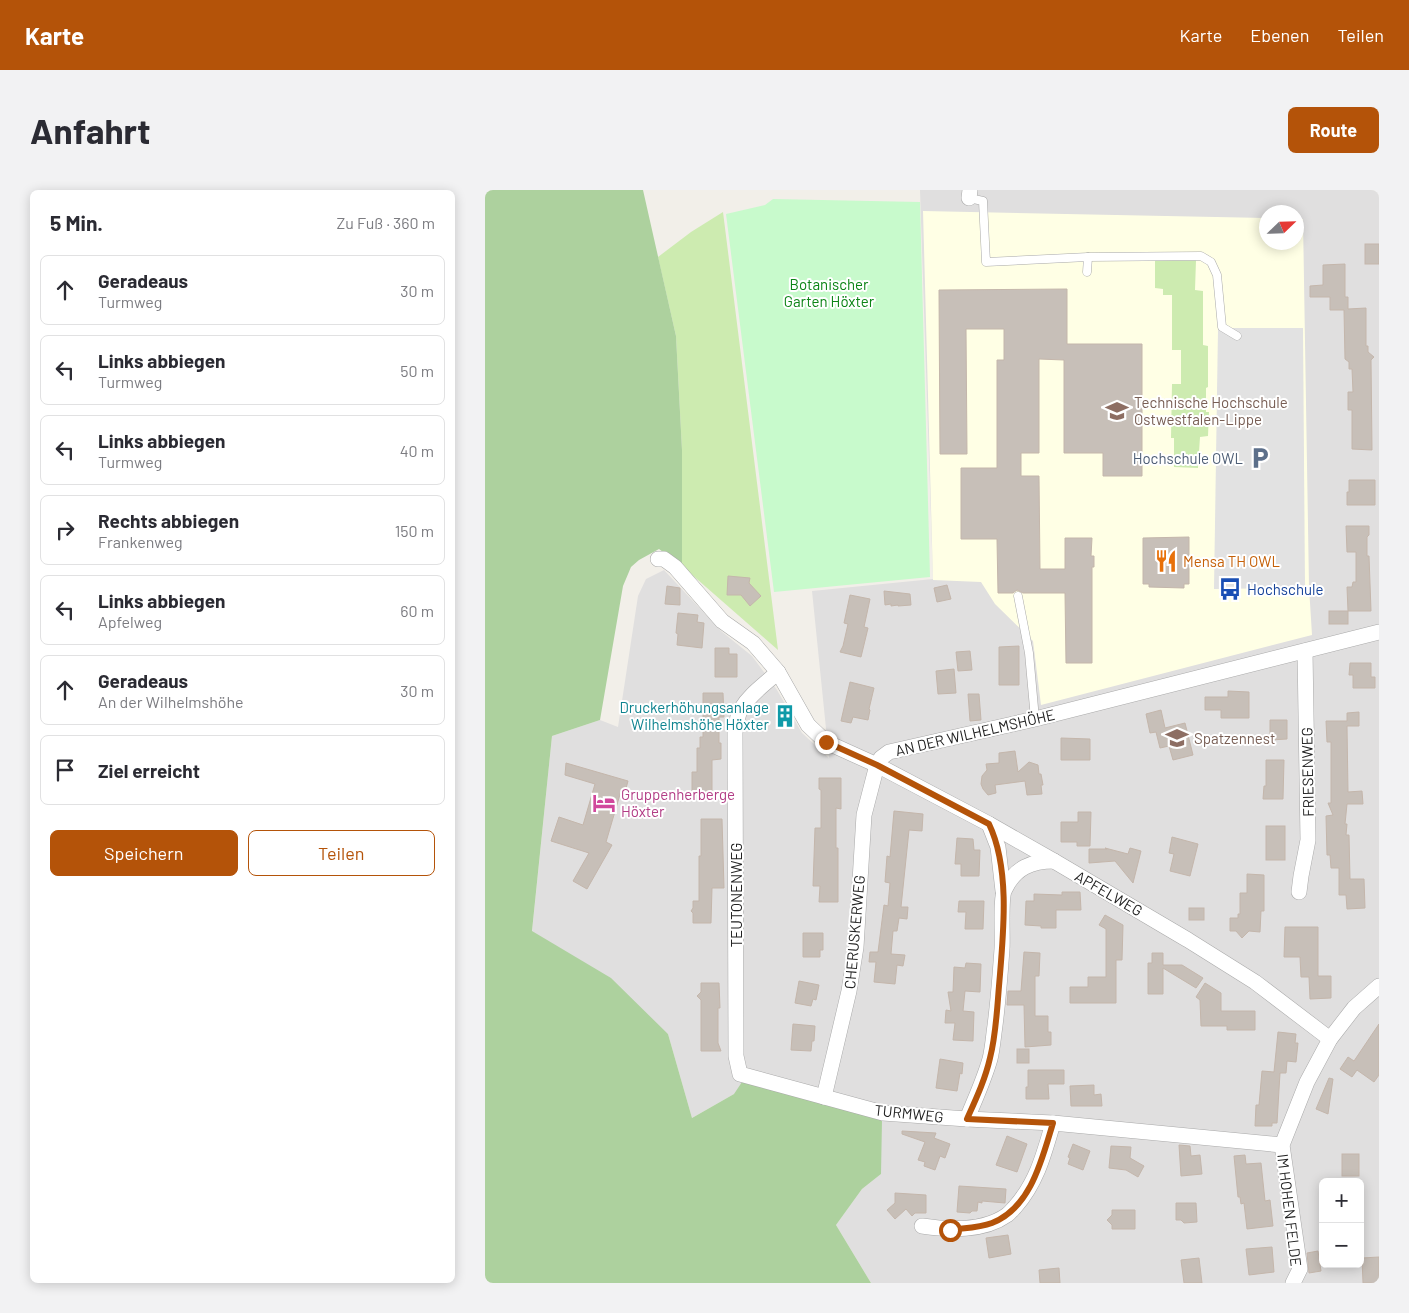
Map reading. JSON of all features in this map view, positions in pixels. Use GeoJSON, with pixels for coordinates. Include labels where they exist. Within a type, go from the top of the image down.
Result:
{"type":"FeatureCollection","features":[{"type":"Feature","properties":{"kind":"street","name":"AN DER WILHELMSHÖHE"},"geometry":{"type":"LineString","coordinates":[[658,559],[665,559],[722,621],[753,643],[778,672],[808,725],[826,742],[877,765],[881,758],[889,752],[1035,719],[1379,632]]}},
{"type":"Feature","properties":{"kind":"street","name":"FRIESENWEG"},"geometry":{"type":"LineString","coordinates":[[1299,892],[1308,840],[1305,651]]}},
{"type":"Feature","properties":{"kind":"street","name":"TEUTONENWEG"},"geometry":{"type":"LineString","coordinates":[[740,1074],[736,1056],[735,733],[740,710],[756,690],[778,672]]}},
{"type":"Feature","properties":{"kind":"street","name":"APFELWEG"},"geometry":{"type":"LineString","coordinates":[[877,765],[989,824],[1189,940],[1247,977],[1330,1039]]}},
{"type":"Feature","properties":{"kind":"street","name":"CHERUSKERWEG"},"geometry":{"type":"LineString","coordinates":[[824,1097],[849,991],[856,947],[864,815],[877,765]]}},
{"type":"Feature","properties":{"kind":"street"},"geometry":{"type":"LineString","coordinates":[[967,1119],[983,1083],[991,1057],[1003,947],[1003,891],[998,847],[989,824]]}},
{"type":"Feature","properties":{"kind":"street"},"geometry":{"type":"LineString","coordinates":[[1003,891],[1011,878],[1027,866],[1040,861],[1054,861]]}},
{"type":"Feature","properties":{"kind":"street","name":"IM HOHEN FELDE"},"geometry":{"type":"LineString","coordinates":[[1293,1283],[1300,1269],[1282,1145],[1307,1082],[1330,1039],[1354,1008],[1379,986]]}},
{"type":"Feature","properties":{"kind":"street","name":"TURMWEG"},"geometry":{"type":"LineString","coordinates":[[740,1074],[883,1113],[1053,1123],[1282,1145]]}},
{"type":"Feature","properties":{"kind":"street"},"geometry":{"type":"LineString","coordinates":[[922,1226],[950,1230],[973,1228],[992,1223],[1008,1215],[1026,1195],[1041,1161],[1053,1123]]}},
{"type":"Feature","properties":{"kind":"lane"},"geometry":{"type":"LineString","coordinates":[[969,194],[983,201],[985,262],[1088,257],[1201,256],[1211,262],[1217,276],[1222,327],[1237,336]]}},
{"type":"Feature","properties":{"kind":"lane"},"geometry":{"type":"LineString","coordinates":[[1087,272],[1088,257]]}},
{"type":"Feature","properties":{"kind":"lane"},"geometry":{"type":"LineString","coordinates":[[1018,596],[1029,653],[1035,719]]}},
{"type":"Feature","properties":{"kind":"shaded area"},"geometry":{"type":"Polygon","coordinates":[[[920,190],[1379,190],[1379,1283],[871,1283],[836,1225],[862,1189],[881,1174],[734,1094],[692,1118],[668,1034],[532,932],[552,736],[600,720],[618,727],[638,596],[646,579],[664,570],[721,631],[752,656],[777,690],[802,733],[829,758],[812,591],[933,579],[920,190]]]}},
{"type":"Feature","properties":{"kind":"shaded area","name":"Technische Hochschule Ostwestfalen-Lippe"},"geometry":{"type":"Polygon","coordinates":[[[923,211],[1259,218],[1259,250],[1304,250],[1309,587],[1312,635],[1041,705],[1033,641],[995,604],[981,582],[933,580],[923,211]]]}},
{"type":"Feature","properties":{"kind":"shaded area","name":"Hochschule OWL"},"geometry":{"type":"Polygon","coordinates":[[[1218,328],[1303,328],[1305,588],[1214,589],[1218,328]]]}},
{"type":"Feature","properties":{"kind":"green space"},"geometry":{"type":"Polygon","coordinates":[[[485,190],[643,190],[676,336],[682,450],[682,566],[659,549],[639,560],[631,567],[623,586],[600,720],[552,736],[532,931],[611,978],[668,1034],[692,1118],[734,1094],[742,1082],[882,1120],[881,1174],[862,1189],[836,1225],[871,1283],[485,1283],[485,190]]]}},
{"type":"Feature","properties":{"kind":"green space","name":"Botanischer Garten Höxter"},"geometry":{"type":"Polygon","coordinates":[[[773,199],[920,202],[930,577],[774,592],[726,214],[765,205],[773,199]]]}},
{"type":"Feature","properties":{"kind":"green space"},"geometry":{"type":"Polygon","coordinates":[[[723,212],[778,650],[682,566],[682,450],[676,336],[658,257],[691,232],[723,212]]]}},
{"type":"Feature","properties":{"kind":"green space"},"geometry":{"type":"Polygon","coordinates":[[[1155,260],[1196,260],[1195,290],[1203,291],[1203,345],[1208,346],[1206,412],[1209,412],[1208,436],[1200,437],[1198,468],[1174,467],[1174,438],[1171,438],[1172,384],[1181,384],[1181,350],[1172,350],[1172,295],[1163,295],[1163,289],[1155,288],[1155,260]]]}},
{"type":"Feature","properties":{"kind":"building"},"geometry":{"type":"Polygon","coordinates":[[[1365,244],[1379,244],[1379,264],[1365,264],[1365,244]]]}},
{"type":"Feature","properties":{"kind":"building"},"geometry":{"type":"Polygon","coordinates":[[[1345,264],[1345,297],[1348,297],[1348,309],[1366,308],[1366,346],[1368,346],[1368,352],[1374,357],[1371,360],[1372,450],[1352,449],[1352,410],[1348,410],[1348,392],[1353,392],[1352,369],[1349,369],[1349,362],[1345,359],[1344,310],[1330,310],[1330,297],[1310,297],[1310,286],[1323,285],[1323,265],[1345,264]]]}},
{"type":"Feature","properties":{"kind":"building"},"geometry":{"type":"Polygon","coordinates":[[[1067,289],[1067,344],[1142,344],[1142,476],[1103,476],[1103,453],[1064,453],[1064,360],[1039,359],[1039,453],[1021,453],[1021,476],[1039,476],[1040,569],[1065,569],[1065,538],[1092,538],[1091,556],[1094,556],[1094,567],[1092,567],[1092,663],[1066,663],[1065,593],[1023,593],[1017,590],[1013,593],[998,593],[997,539],[961,539],[961,468],[997,468],[997,360],[1004,360],[1004,329],[966,329],[967,454],[940,454],[939,290],[1067,289]]]}},
{"type":"Feature","properties":{"kind":"building"},"geometry":{"type":"Polygon","coordinates":[[[1349,480],[1375,480],[1375,505],[1347,505],[1349,480]]]}},
{"type":"Feature","properties":{"kind":"building"},"geometry":{"type":"Polygon","coordinates":[[[1346,526],[1369,526],[1367,556],[1369,556],[1371,611],[1348,611],[1347,587],[1352,587],[1353,582],[1356,582],[1356,552],[1347,552],[1346,526]]]}},
{"type":"Feature","properties":{"kind":"building","name":"Mensa TH OWL"},"geometry":{"type":"Polygon","coordinates":[[[1189,537],[1189,584],[1184,584],[1184,588],[1149,587],[1149,584],[1143,584],[1143,538],[1189,537]]]}},
{"type":"Feature","properties":{"kind":"building"},"geometry":{"type":"Polygon","coordinates":[[[728,576],[750,578],[749,583],[761,596],[750,606],[741,595],[727,595],[728,576]]]}},
{"type":"Feature","properties":{"kind":"building"},"geometry":{"type":"Polygon","coordinates":[[[947,585],[951,599],[937,602],[934,588],[947,585]]]}},
{"type":"Feature","properties":{"kind":"building"},"geometry":{"type":"Polygon","coordinates":[[[667,586],[680,588],[680,605],[665,604],[667,586]]]}},
{"type":"Feature","properties":{"kind":"building"},"geometry":{"type":"Polygon","coordinates":[[[884,591],[910,594],[911,605],[885,605],[884,591]]]}},
{"type":"Feature","properties":{"kind":"building"},"geometry":{"type":"Polygon","coordinates":[[[850,595],[870,599],[864,627],[868,628],[861,657],[840,652],[848,624],[844,623],[850,595]]]}},
{"type":"Feature","properties":{"kind":"building"},"geometry":{"type":"Polygon","coordinates":[[[1329,611],[1348,611],[1348,624],[1329,624],[1329,611]]]}},
{"type":"Feature","properties":{"kind":"building"},"geometry":{"type":"Polygon","coordinates":[[[678,613],[698,615],[697,622],[704,623],[702,648],[677,645],[678,613]]]}},
{"type":"Feature","properties":{"kind":"building"},"geometry":{"type":"Polygon","coordinates":[[[1019,646],[1019,685],[999,685],[999,647],[1019,646]]]}},
{"type":"Feature","properties":{"kind":"building"},"geometry":{"type":"Polygon","coordinates":[[[715,648],[729,648],[729,654],[737,654],[737,677],[715,677],[715,648]]]}},
{"type":"Feature","properties":{"kind":"building"},"geometry":{"type":"Polygon","coordinates":[[[970,651],[972,670],[958,671],[956,652],[970,651]]]}},
{"type":"Feature","properties":{"kind":"building"},"geometry":{"type":"Polygon","coordinates":[[[1350,663],[1371,663],[1371,677],[1375,677],[1375,688],[1353,688],[1353,675],[1349,675],[1350,663]]]}},
{"type":"Feature","properties":{"kind":"building"},"geometry":{"type":"Polygon","coordinates":[[[954,669],[956,693],[938,694],[936,671],[954,669]]]}},
{"type":"Feature","properties":{"kind":"building"},"geometry":{"type":"Polygon","coordinates":[[[850,682],[874,688],[868,720],[853,717],[851,723],[841,721],[850,682]]]}},
{"type":"Feature","properties":{"kind":"building"},"geometry":{"type":"Polygon","coordinates":[[[1228,691],[1249,692],[1249,718],[1221,718],[1221,710],[1205,710],[1205,697],[1228,697],[1228,691]]]}},
{"type":"Feature","properties":{"kind":"building"},"geometry":{"type":"Polygon","coordinates":[[[703,693],[723,693],[724,717],[719,717],[721,759],[712,760],[712,795],[692,795],[692,772],[697,772],[697,748],[700,748],[700,737],[703,737],[703,693]]]}},
{"type":"Feature","properties":{"kind":"building"},"geometry":{"type":"Polygon","coordinates":[[[968,694],[979,694],[981,720],[970,721],[968,694]]]}},
{"type":"Feature","properties":{"kind":"building"},"geometry":{"type":"Polygon","coordinates":[[[1161,710],[1165,728],[1185,723],[1193,755],[1173,760],[1169,746],[1160,748],[1156,732],[1150,733],[1146,714],[1161,710]]]}},
{"type":"Feature","properties":{"kind":"building"},"geometry":{"type":"Polygon","coordinates":[[[1359,712],[1359,726],[1347,726],[1348,792],[1362,791],[1363,804],[1347,804],[1345,824],[1347,824],[1346,835],[1349,835],[1350,879],[1364,879],[1365,908],[1347,909],[1346,895],[1339,895],[1339,868],[1331,868],[1330,855],[1327,855],[1326,816],[1333,815],[1328,803],[1331,803],[1331,742],[1327,742],[1326,721],[1347,721],[1347,713],[1359,712]]]}},
{"type":"Feature","properties":{"kind":"building"},"geometry":{"type":"Polygon","coordinates":[[[1270,720],[1287,720],[1287,739],[1270,740],[1270,720]]]}},
{"type":"Feature","properties":{"kind":"building"},"geometry":{"type":"Polygon","coordinates":[[[1061,738],[1090,739],[1090,760],[1061,760],[1061,738]]]}},
{"type":"Feature","properties":{"kind":"building"},"geometry":{"type":"Polygon","coordinates":[[[1015,751],[1018,772],[1029,762],[1038,765],[1043,785],[1041,785],[1042,794],[1027,795],[1025,781],[995,785],[996,793],[988,795],[981,784],[982,776],[987,770],[986,764],[999,763],[999,753],[1015,751]]]}},
{"type":"Feature","properties":{"kind":"building"},"geometry":{"type":"Polygon","coordinates":[[[1266,760],[1284,760],[1283,799],[1263,799],[1264,786],[1266,786],[1266,760]]]}},
{"type":"Feature","properties":{"kind":"building"},"geometry":{"type":"Polygon","coordinates":[[[566,763],[628,781],[625,792],[621,791],[606,842],[612,845],[587,889],[573,881],[589,853],[551,841],[559,817],[583,825],[595,784],[565,775],[566,763]]]}},
{"type":"Feature","properties":{"kind":"building"},"geometry":{"type":"Polygon","coordinates":[[[819,778],[841,778],[841,809],[836,808],[838,902],[819,902],[820,886],[813,886],[815,828],[821,828],[821,790],[819,789],[819,778]]]}},
{"type":"Feature","properties":{"kind":"building"},"geometry":{"type":"Polygon","coordinates":[[[894,811],[923,814],[922,831],[909,830],[901,907],[908,907],[907,919],[899,918],[897,931],[893,931],[891,954],[905,955],[903,966],[897,965],[895,984],[874,982],[876,962],[869,962],[870,952],[878,952],[884,905],[888,906],[890,883],[885,882],[887,856],[890,857],[894,811]]]}},
{"type":"Feature","properties":{"kind":"building"},"geometry":{"type":"Polygon","coordinates":[[[1078,812],[1091,812],[1090,846],[1077,846],[1077,842],[1061,842],[1061,822],[1078,822],[1078,812]]]}},
{"type":"Feature","properties":{"kind":"building"},"geometry":{"type":"Polygon","coordinates":[[[701,819],[722,819],[724,888],[712,888],[711,923],[693,923],[693,913],[691,911],[693,901],[699,901],[701,819]]]}},
{"type":"Feature","properties":{"kind":"building"},"geometry":{"type":"Polygon","coordinates":[[[1266,826],[1285,826],[1285,860],[1266,860],[1266,826]]]}},
{"type":"Feature","properties":{"kind":"building"},"geometry":{"type":"Polygon","coordinates":[[[1172,837],[1198,844],[1190,876],[1170,871],[1174,854],[1169,853],[1172,837]]]}},
{"type":"Feature","properties":{"kind":"building"},"geometry":{"type":"Polygon","coordinates":[[[957,838],[973,839],[974,850],[980,850],[979,876],[961,876],[961,864],[955,864],[957,838]]]}},
{"type":"Feature","properties":{"kind":"building"},"geometry":{"type":"Polygon","coordinates":[[[1105,848],[1128,854],[1130,848],[1141,851],[1133,883],[1115,861],[1089,863],[1089,849],[1107,849],[1105,848]]]}},
{"type":"Feature","properties":{"kind":"building"},"geometry":{"type":"Polygon","coordinates":[[[1247,874],[1264,875],[1264,911],[1261,911],[1260,932],[1249,931],[1242,938],[1236,931],[1230,931],[1230,918],[1238,918],[1238,914],[1240,914],[1240,893],[1247,893],[1247,874]]]}},
{"type":"Feature","properties":{"kind":"building"},"geometry":{"type":"Polygon","coordinates":[[[1062,892],[1080,892],[1081,910],[1056,910],[1056,928],[1025,925],[1026,901],[1034,901],[1034,894],[1062,895],[1062,892]]]}},
{"type":"Feature","properties":{"kind":"building"},"geometry":{"type":"Polygon","coordinates":[[[959,901],[984,901],[983,929],[965,929],[966,912],[958,912],[959,901]]]}},
{"type":"Feature","properties":{"kind":"building"},"geometry":{"type":"Polygon","coordinates":[[[1189,908],[1204,908],[1204,920],[1189,920],[1189,908]]]}},
{"type":"Feature","properties":{"kind":"building"},"geometry":{"type":"Polygon","coordinates":[[[1105,915],[1123,925],[1122,960],[1116,960],[1116,1003],[1070,1003],[1070,987],[1088,987],[1088,977],[1106,977],[1106,929],[1099,925],[1105,915]]]}},
{"type":"Feature","properties":{"kind":"building"},"geometry":{"type":"Polygon","coordinates":[[[1285,927],[1318,927],[1318,976],[1331,976],[1331,998],[1310,999],[1309,977],[1301,977],[1300,957],[1284,957],[1285,927]]]}},
{"type":"Feature","properties":{"kind":"building"},"geometry":{"type":"Polygon","coordinates":[[[803,933],[823,933],[823,950],[820,950],[820,957],[803,957],[803,933]]]}},
{"type":"Feature","properties":{"kind":"building"},"geometry":{"type":"Polygon","coordinates":[[[1024,952],[1040,953],[1039,976],[1035,976],[1035,1016],[1048,1016],[1048,1032],[1051,1032],[1051,1045],[1025,1047],[1024,1005],[1007,1005],[1008,991],[1021,991],[1024,952]]]}},
{"type":"Feature","properties":{"kind":"building"},"geometry":{"type":"Polygon","coordinates":[[[1152,953],[1163,953],[1163,965],[1182,965],[1203,978],[1196,988],[1163,968],[1163,994],[1148,994],[1148,963],[1152,963],[1152,953]]]}},
{"type":"Feature","properties":{"kind":"building"},"geometry":{"type":"Polygon","coordinates":[[[966,963],[981,964],[980,992],[965,991],[963,1011],[974,1012],[973,1041],[953,1040],[955,1023],[945,1023],[946,1010],[951,1011],[948,992],[953,992],[954,967],[965,968],[966,963]]]}},
{"type":"Feature","properties":{"kind":"building"},"geometry":{"type":"Polygon","coordinates":[[[799,981],[819,985],[816,1000],[813,999],[811,1006],[795,1003],[799,981]]]}},
{"type":"Feature","properties":{"kind":"building"},"geometry":{"type":"Polygon","coordinates":[[[701,983],[719,983],[718,1043],[721,1051],[701,1051],[701,1000],[697,996],[701,992],[701,983]]]}},
{"type":"Feature","properties":{"kind":"building"},"geometry":{"type":"Polygon","coordinates":[[[1205,983],[1221,993],[1221,1011],[1255,1011],[1255,1030],[1227,1030],[1227,1026],[1201,1026],[1200,1000],[1196,997],[1205,983]]]}},
{"type":"Feature","properties":{"kind":"building"},"geometry":{"type":"Polygon","coordinates":[[[793,1024],[815,1026],[811,1051],[791,1050],[793,1024]]]}},
{"type":"Feature","properties":{"kind":"building"},"geometry":{"type":"Polygon","coordinates":[[[1379,1024],[1379,1075],[1374,1082],[1357,1070],[1352,1077],[1340,1069],[1348,1057],[1354,1061],[1379,1024]]]}},
{"type":"Feature","properties":{"kind":"building"},"geometry":{"type":"Polygon","coordinates":[[[1278,1032],[1296,1034],[1295,1043],[1298,1043],[1296,1062],[1287,1061],[1286,1073],[1280,1073],[1277,1123],[1272,1123],[1272,1126],[1255,1126],[1256,1105],[1259,1105],[1262,1071],[1274,1072],[1278,1032]]]}},
{"type":"Feature","properties":{"kind":"building"},"geometry":{"type":"Polygon","coordinates":[[[1017,1049],[1029,1049],[1029,1063],[1017,1063],[1017,1049]]]}},
{"type":"Feature","properties":{"kind":"building"},"geometry":{"type":"Polygon","coordinates":[[[940,1059],[963,1063],[957,1091],[936,1088],[940,1059]]]}},
{"type":"Feature","properties":{"kind":"building"},"geometry":{"type":"Polygon","coordinates":[[[1028,1070],[1064,1070],[1064,1084],[1048,1084],[1049,1099],[1026,1099],[1028,1070]]]}},
{"type":"Feature","properties":{"kind":"building"},"geometry":{"type":"Polygon","coordinates":[[[1329,1078],[1333,1079],[1328,1114],[1316,1109],[1329,1078]]]}},
{"type":"Feature","properties":{"kind":"building"},"geometry":{"type":"Polygon","coordinates":[[[1094,1085],[1094,1095],[1101,1094],[1102,1106],[1071,1106],[1070,1086],[1094,1085]]]}},
{"type":"Feature","properties":{"kind":"building"},"geometry":{"type":"Polygon","coordinates":[[[902,1131],[936,1133],[934,1138],[950,1144],[945,1158],[940,1156],[935,1170],[924,1166],[925,1162],[918,1160],[925,1142],[902,1134],[902,1131]]]}},
{"type":"Feature","properties":{"kind":"building"},"geometry":{"type":"Polygon","coordinates":[[[1007,1136],[1027,1144],[1017,1172],[996,1165],[1007,1136]]]}},
{"type":"Feature","properties":{"kind":"building"},"geometry":{"type":"Polygon","coordinates":[[[1073,1144],[1090,1151],[1083,1170],[1068,1164],[1070,1158],[1068,1157],[1073,1144]]]}},
{"type":"Feature","properties":{"kind":"building"},"geometry":{"type":"Polygon","coordinates":[[[1179,1145],[1190,1146],[1191,1156],[1200,1155],[1202,1174],[1181,1176],[1179,1145]]]}},
{"type":"Feature","properties":{"kind":"building"},"geometry":{"type":"Polygon","coordinates":[[[1111,1146],[1131,1147],[1130,1158],[1144,1166],[1138,1177],[1126,1170],[1109,1168],[1111,1146]]]}},
{"type":"Feature","properties":{"kind":"building"},"geometry":{"type":"Polygon","coordinates":[[[1342,1154],[1359,1154],[1359,1176],[1342,1176],[1342,1154]]]}},
{"type":"Feature","properties":{"kind":"building"},"geometry":{"type":"Polygon","coordinates":[[[1245,1155],[1246,1164],[1261,1163],[1265,1201],[1270,1200],[1273,1226],[1247,1229],[1244,1203],[1241,1204],[1240,1197],[1238,1197],[1234,1156],[1245,1155]]]}},
{"type":"Feature","properties":{"kind":"building"},"geometry":{"type":"Polygon","coordinates":[[[959,1186],[1006,1189],[1005,1203],[982,1201],[982,1203],[978,1202],[977,1211],[970,1213],[957,1212],[959,1186]]]}},
{"type":"Feature","properties":{"kind":"building"},"geometry":{"type":"Polygon","coordinates":[[[895,1193],[926,1195],[926,1213],[915,1213],[912,1216],[906,1209],[895,1219],[887,1210],[895,1203],[895,1193]]]}},
{"type":"Feature","properties":{"kind":"building"},"geometry":{"type":"Polygon","coordinates":[[[1176,1203],[1196,1203],[1197,1222],[1184,1223],[1181,1220],[1176,1220],[1176,1203]]]}},
{"type":"Feature","properties":{"kind":"building"},"geometry":{"type":"Polygon","coordinates":[[[1112,1210],[1135,1210],[1135,1229],[1112,1229],[1112,1225],[1107,1220],[1112,1215],[1112,1210]]]}},
{"type":"Feature","properties":{"kind":"building"},"geometry":{"type":"Polygon","coordinates":[[[1008,1235],[1011,1254],[989,1258],[986,1238],[1008,1235]]]}},
{"type":"Feature","properties":{"kind":"building"},"geometry":{"type":"Polygon","coordinates":[[[1272,1247],[1274,1272],[1249,1275],[1246,1249],[1272,1247]]]}},
{"type":"Feature","properties":{"kind":"building"},"geometry":{"type":"Polygon","coordinates":[[[1318,1251],[1319,1268],[1321,1271],[1309,1273],[1307,1253],[1318,1251]]]}},
{"type":"Feature","properties":{"kind":"building"},"geometry":{"type":"Polygon","coordinates":[[[1379,1257],[1379,1283],[1363,1283],[1364,1258],[1379,1257]]]}},
{"type":"Feature","properties":{"kind":"building"},"geometry":{"type":"Polygon","coordinates":[[[1199,1258],[1202,1283],[1184,1283],[1181,1260],[1199,1258]]]}},
{"type":"Feature","properties":{"kind":"building"},"geometry":{"type":"Polygon","coordinates":[[[1059,1268],[1060,1283],[1040,1283],[1039,1270],[1059,1268]]]}},
{"type":"Feature","properties":{"kind":"place","name":"Technische Hochschule Ostwestfalen-Lippe"},"geometry":{"type":"Point","coordinates":[1117,411]}},
{"type":"Feature","properties":{"kind":"place","name":"Hochschule OWL"},"geometry":{"type":"Point","coordinates":[1260,458]}},
{"type":"Feature","properties":{"kind":"place","name":"Mensa TH OWL"},"geometry":{"type":"Point","coordinates":[1166,561]}},
{"type":"Feature","properties":{"kind":"place","name":"Hochschule"},"geometry":{"type":"Point","coordinates":[1230,589]}},
{"type":"Feature","properties":{"kind":"place","name":"Druckerhöhungsanlage Wilhelmshöhe Höxter"},"geometry":{"type":"Point","coordinates":[785,716]}},
{"type":"Feature","properties":{"kind":"place","name":"Spatzennest"},"geometry":{"type":"Point","coordinates":[1177,738]}},
{"type":"Feature","properties":{"kind":"place","name":"Gruppenherberge Höxter"},"geometry":{"type":"Point","coordinates":[604,803]}},
{"type":"Feature","properties":{"kind":"route"},"geometry":{"type":"LineString","coordinates":[[826,742],[877,765],[989,824],[998,847],[1003,891],[1003,947],[997,1013],[991,1057],[983,1083],[967,1119],[1053,1123],[1039,1167],[1026,1195],[1008,1215],[992,1223],[973,1228],[950,1230]]}}]}
